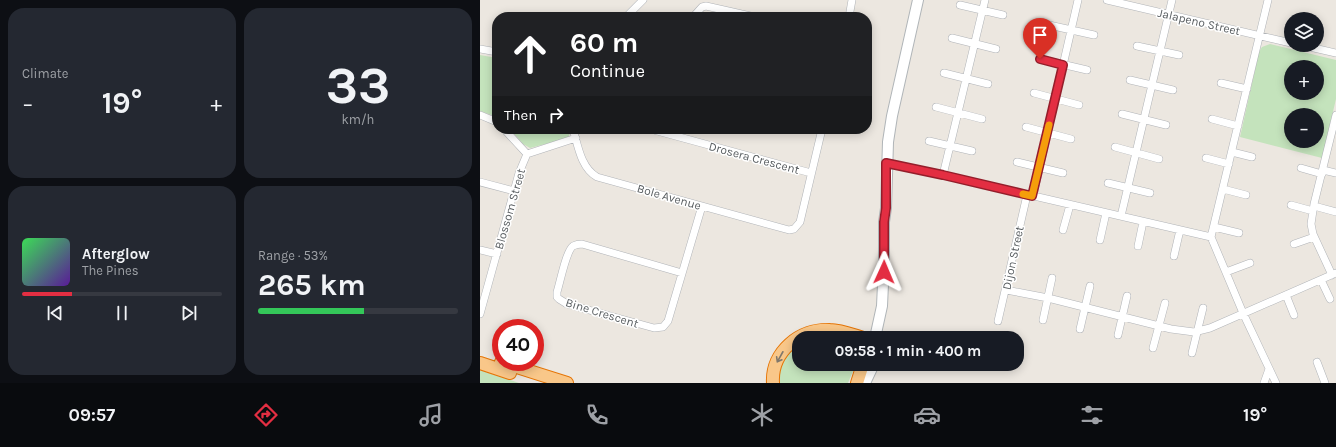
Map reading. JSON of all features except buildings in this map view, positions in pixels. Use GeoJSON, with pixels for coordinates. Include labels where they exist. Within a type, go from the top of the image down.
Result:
{"type":"FeatureCollection","features":[{"type":"Feature","properties":{"kind":"highway"},"geometry":{"type":"LineString","coordinates":[[820,331],[833,331]]}},
{"type":"Feature","properties":{"kind":"highway"},"geometry":{"type":"LineString","coordinates":[[773,383],[775,365],[779,356],[792,342]]}},
{"type":"Feature","properties":{"kind":"highway"},"geometry":{"type":"LineString","coordinates":[[480,355],[492,359]]}},
{"type":"Feature","properties":{"kind":"highway"},"geometry":{"type":"LineString","coordinates":[[480,363],[542,383]]}},
{"type":"Feature","properties":{"kind":"highway"},"geometry":{"type":"LineString","coordinates":[[529,371],[567,383]]}},
{"type":"Feature","properties":{"kind":"highway"},"geometry":{"type":"LineString","coordinates":[[858,383],[861,371]]}},
{"type":"Feature","properties":{"kind":"street"},"geometry":{"type":"LineString","coordinates":[[631,12],[643,0]]}},
{"type":"Feature","properties":{"kind":"street"},"geometry":{"type":"LineString","coordinates":[[850,12],[852,0]]}},
{"type":"Feature","properties":{"kind":"street"},"geometry":{"type":"LineString","coordinates":[[877,331],[882,306],[884,222],[886,208],[886,163],[892,116],[918,0]]}},
{"type":"Feature","properties":{"kind":"street"},"geometry":{"type":"LineString","coordinates":[[943,175],[985,0]]}},
{"type":"Feature","properties":{"kind":"street","name":"Dijon Street"},"geometry":{"type":"LineString","coordinates":[[998,321],[1030,195],[1039,167],[1078,0]]}},
{"type":"Feature","properties":{"kind":"street","name":"Jalapeno Street"},"geometry":{"type":"LineString","coordinates":[[1107,0],[1284,41]]}},
{"type":"Feature","properties":{"kind":"street"},"geometry":{"type":"LineString","coordinates":[[1121,216],[1172,0]]}},
{"type":"Feature","properties":{"kind":"street"},"geometry":{"type":"LineString","coordinates":[[1268,0],[1212,237],[1243,313],[1276,383]]}},
{"type":"Feature","properties":{"kind":"street"},"geometry":{"type":"LineString","coordinates":[[698,12],[702,7],[706,6],[733,12]]}},
{"type":"Feature","properties":{"kind":"street"},"geometry":{"type":"LineString","coordinates":[[960,6],[1003,15]]}},
{"type":"Feature","properties":{"kind":"street"},"geometry":{"type":"LineString","coordinates":[[1049,25],[1094,35]]}},
{"type":"Feature","properties":{"kind":"street"},"geometry":{"type":"LineString","coordinates":[[952,38],[996,49]]}},
{"type":"Feature","properties":{"kind":"street"},"geometry":{"type":"LineString","coordinates":[[1137,46],[1179,55]]}},
{"type":"Feature","properties":{"kind":"street"},"geometry":{"type":"LineString","coordinates":[[480,48],[492,51]]}},
{"type":"Feature","properties":{"kind":"street"},"geometry":{"type":"LineString","coordinates":[[1324,50],[1336,53]]}},
{"type":"Feature","properties":{"kind":"street"},"geometry":{"type":"LineString","coordinates":[[1040,59],[1087,70]]}},
{"type":"Feature","properties":{"kind":"street"},"geometry":{"type":"LineString","coordinates":[[944,73],[988,84]]}},
{"type":"Feature","properties":{"kind":"street"},"geometry":{"type":"LineString","coordinates":[[1130,80],[1173,90]]}},
{"type":"Feature","properties":{"kind":"street"},"geometry":{"type":"LineString","coordinates":[[1221,83],[1247,89]]}},
{"type":"Feature","properties":{"kind":"street"},"geometry":{"type":"LineString","coordinates":[[1034,93],[1080,104]]}},
{"type":"Feature","properties":{"kind":"street"},"geometry":{"type":"LineString","coordinates":[[936,107],[982,119]]}},
{"type":"Feature","properties":{"kind":"street"},"geometry":{"type":"LineString","coordinates":[[1122,114],[1166,125]]}},
{"type":"Feature","properties":{"kind":"street"},"geometry":{"type":"LineString","coordinates":[[480,115],[492,120]]}},
{"type":"Feature","properties":{"kind":"street"},"geometry":{"type":"LineString","coordinates":[[1006,290],[1048,298],[1159,326],[1186,331],[1197,331],[1210,328],[1334,274],[1314,237],[1311,224],[1313,208],[1322,172],[1334,133],[1336,115]]}},
{"type":"Feature","properties":{"kind":"street"},"geometry":{"type":"LineString","coordinates":[[1212,119],[1238,126]]}},
{"type":"Feature","properties":{"kind":"street"},"geometry":{"type":"LineString","coordinates":[[1026,128],[1071,139]]}},
{"type":"Feature","properties":{"kind":"street"},"geometry":{"type":"LineString","coordinates":[[509,134],[527,154]]}},
{"type":"Feature","properties":{"kind":"street","name":"Bole Avenue"},"geometry":{"type":"LineString","coordinates":[[575,134],[585,166],[592,174],[611,181],[783,230],[794,229],[800,222],[811,173]]}},
{"type":"Feature","properties":{"kind":"street","name":"Drosera Crescent"},"geometry":{"type":"LineString","coordinates":[[668,134],[811,173]]}},
{"type":"Feature","properties":{"kind":"street"},"geometry":{"type":"LineString","coordinates":[[811,173],[821,134]]}},
{"type":"Feature","properties":{"kind":"street","name":"Blossom Street"},"geometry":{"type":"LineString","coordinates":[[480,314],[514,191],[527,154],[576,138]]}},
{"type":"Feature","properties":{"kind":"street"},"geometry":{"type":"LineString","coordinates":[[929,141],[972,151]]}},
{"type":"Feature","properties":{"kind":"street"},"geometry":{"type":"LineString","coordinates":[[1114,147],[1159,159]]}},
{"type":"Feature","properties":{"kind":"street"},"geometry":{"type":"LineString","coordinates":[[1232,152],[1252,157]]}},
{"type":"Feature","properties":{"kind":"street"},"geometry":{"type":"LineString","coordinates":[[1206,158],[1229,164]]}},
{"type":"Feature","properties":{"kind":"street"},"geometry":{"type":"LineString","coordinates":[[1017,162],[1062,173]]}},
{"type":"Feature","properties":{"kind":"street"},"geometry":{"type":"LineString","coordinates":[[886,163],[1212,237]]}},
{"type":"Feature","properties":{"kind":"street"},"geometry":{"type":"LineString","coordinates":[[1301,168],[1336,173]]}},
{"type":"Feature","properties":{"kind":"street"},"geometry":{"type":"LineString","coordinates":[[480,182],[514,191]]}},
{"type":"Feature","properties":{"kind":"street"},"geometry":{"type":"LineString","coordinates":[[1108,183],[1150,193]]}},
{"type":"Feature","properties":{"kind":"street"},"geometry":{"type":"LineString","coordinates":[[1223,189],[1246,195]]}},
{"type":"Feature","properties":{"kind":"street"},"geometry":{"type":"LineString","coordinates":[[1063,230],[1070,205]]}},
{"type":"Feature","properties":{"kind":"street"},"geometry":{"type":"LineString","coordinates":[[1291,205],[1336,212]]}},
{"type":"Feature","properties":{"kind":"street","name":"Bine Crescent"},"geometry":{"type":"LineString","coordinates":[[682,273],[582,244],[577,244],[572,246],[568,254],[557,292],[557,297],[567,304],[654,328],[663,327],[668,321],[702,206]]}},
{"type":"Feature","properties":{"kind":"street"},"geometry":{"type":"LineString","coordinates":[[883,331],[886,318],[890,277],[888,220],[886,208]]}},
{"type":"Feature","properties":{"kind":"street"},"geometry":{"type":"LineString","coordinates":[[1100,240],[1106,213]]}},
{"type":"Feature","properties":{"kind":"street"},"geometry":{"type":"LineString","coordinates":[[1138,246],[1143,222]]}},
{"type":"Feature","properties":{"kind":"street"},"geometry":{"type":"LineString","coordinates":[[1214,227],[1239,233]]}},
{"type":"Feature","properties":{"kind":"street"},"geometry":{"type":"LineString","coordinates":[[1174,256],[1180,230]]}},
{"type":"Feature","properties":{"kind":"street"},"geometry":{"type":"LineString","coordinates":[[1294,244],[1314,237]]}},
{"type":"Feature","properties":{"kind":"street"},"geometry":{"type":"LineString","coordinates":[[480,250],[497,254]]}},
{"type":"Feature","properties":{"kind":"street"},"geometry":{"type":"LineString","coordinates":[[1226,272],[1250,263]]}},
{"type":"Feature","properties":{"kind":"street"},"geometry":{"type":"LineString","coordinates":[[1043,320],[1052,278]]}},
{"type":"Feature","properties":{"kind":"street"},"geometry":{"type":"LineString","coordinates":[[1321,280],[1330,299]]}},
{"type":"Feature","properties":{"kind":"street"},"geometry":{"type":"LineString","coordinates":[[1080,329],[1090,286]]}},
{"type":"Feature","properties":{"kind":"street"},"geometry":{"type":"LineString","coordinates":[[1286,295],[1294,315]]}},
{"type":"Feature","properties":{"kind":"street"},"geometry":{"type":"LineString","coordinates":[[1118,335],[1127,296]]}},
{"type":"Feature","properties":{"kind":"street"},"geometry":{"type":"LineString","coordinates":[[1153,348],[1165,303]]}},
{"type":"Feature","properties":{"kind":"street"},"geometry":{"type":"LineString","coordinates":[[1192,353],[1203,308]]}},
{"type":"Feature","properties":{"kind":"street"},"geometry":{"type":"LineString","coordinates":[[1317,362],[1325,383]]}},
{"type":"Feature","properties":{"kind":"street"},"geometry":{"type":"LineString","coordinates":[[1264,383],[1269,369]]}},
{"type":"Feature","properties":{"kind":"street"},"geometry":{"type":"LineString","coordinates":[[858,383],[864,371]]}},
{"type":"Feature","properties":{"kind":"street"},"geometry":{"type":"LineString","coordinates":[[866,383],[871,371]]}},
{"type":"Feature","properties":{"kind":"green space"},"geometry":{"type":"Polygon","coordinates":[[[1270,44],[1284,47],[1284,52],[1303,52],[1336,60],[1336,99],[1322,158],[1240,137],[1259,52],[1262,47],[1270,44]]]}},
{"type":"Feature","properties":{"kind":"green space"},"geometry":{"type":"Polygon","coordinates":[[[480,55],[492,57],[492,115],[480,111],[480,55]]]}},
{"type":"Feature","properties":{"kind":"green space"},"geometry":{"type":"Polygon","coordinates":[[[514,134],[570,134],[565,139],[530,148],[523,144],[514,134]]]}},
{"type":"Feature","properties":{"kind":"green space"},"geometry":{"type":"Polygon","coordinates":[[[792,350],[792,371],[853,371],[848,383],[779,383],[781,365],[792,350]]]}},
{"type":"Feature","properties":{"kind":"green space"},"geometry":{"type":"Polygon","coordinates":[[[480,370],[519,383],[480,383],[480,370]]]}},
{"type":"Feature","properties":{"kind":"slow traffic"},"geometry":{"type":"LineString","coordinates":[[1023,194],[1032,196],[1049,125]]}},
{"type":"Feature","properties":{"kind":"route"},"geometry":{"type":"LineString","coordinates":[[884,272],[886,163],[1032,196],[1063,65],[1040,59]]}}]}
